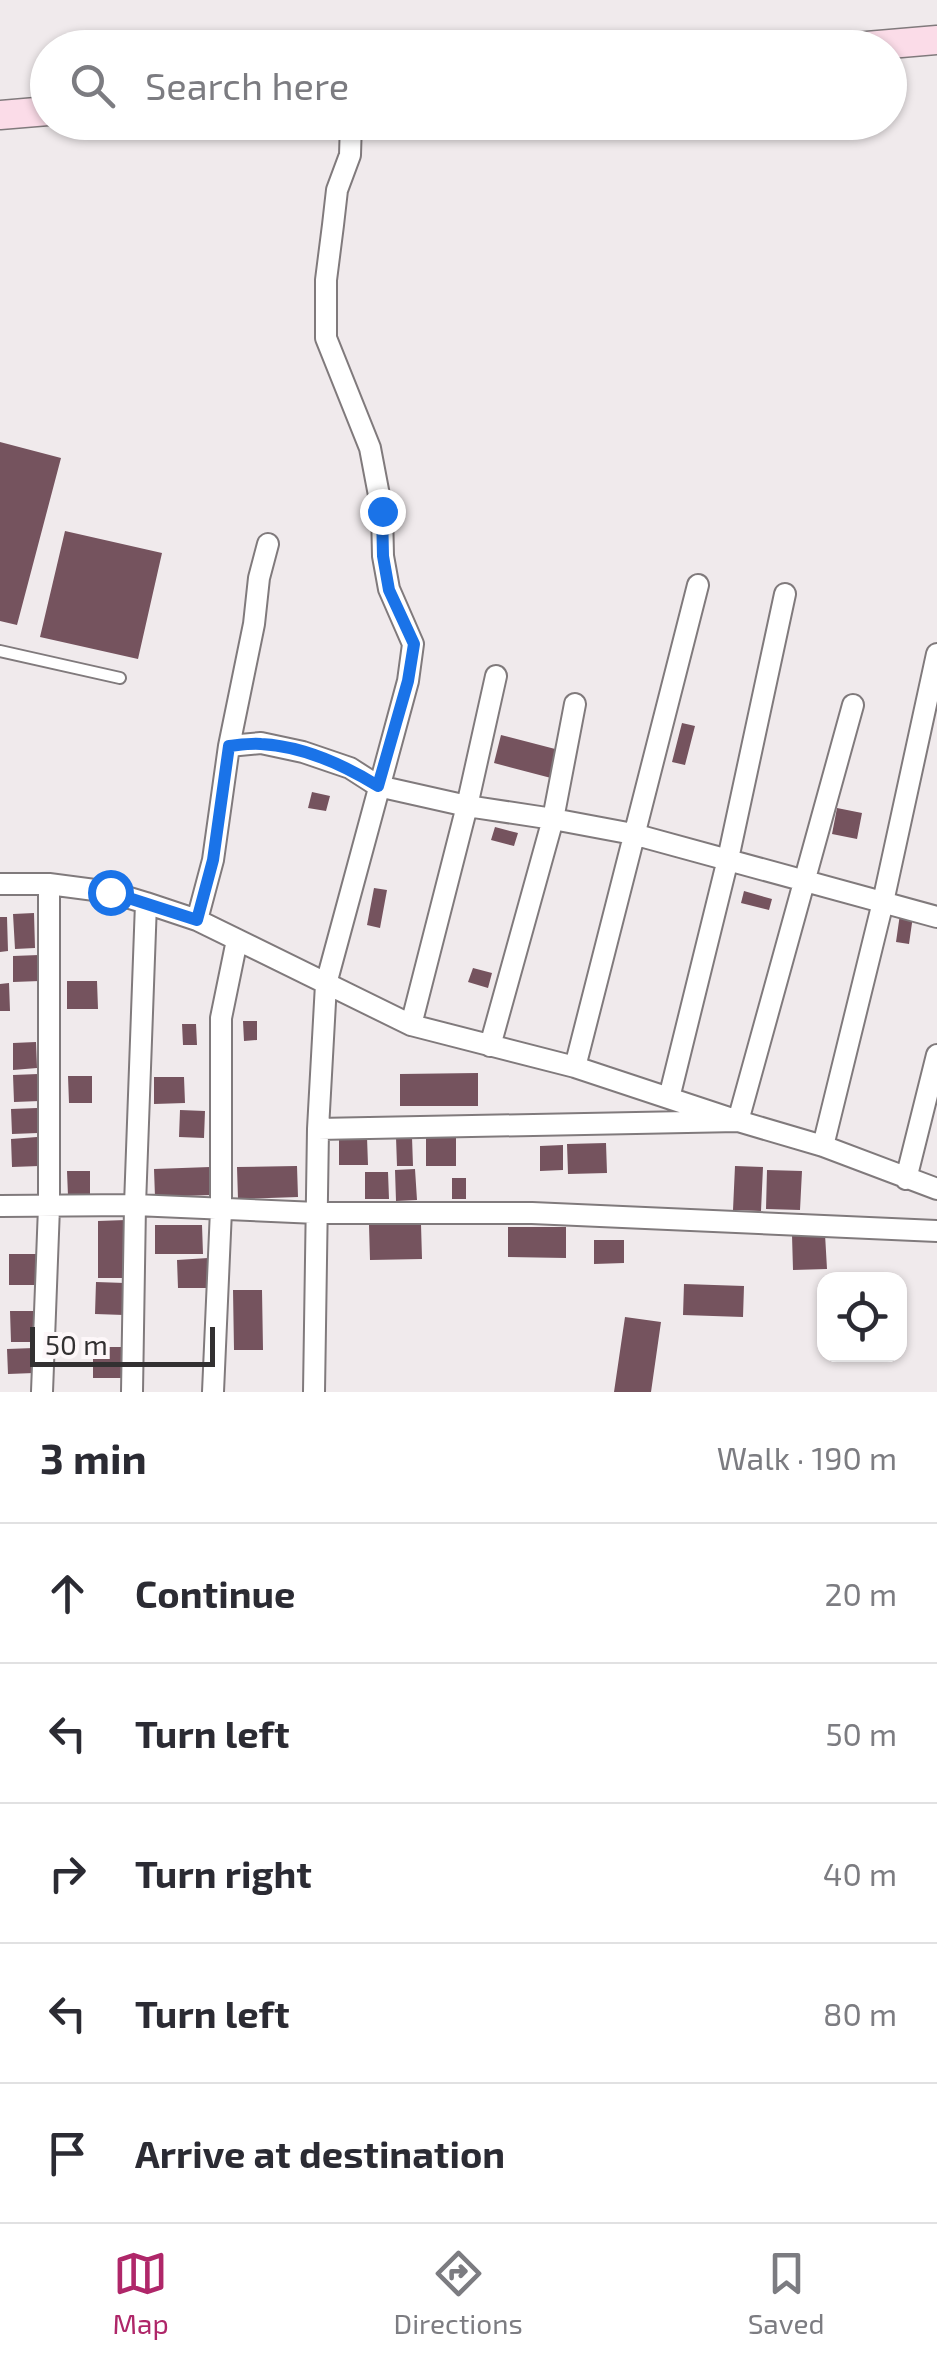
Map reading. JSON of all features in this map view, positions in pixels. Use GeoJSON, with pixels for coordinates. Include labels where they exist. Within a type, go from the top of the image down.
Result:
{"type":"FeatureCollection","features":[{"type":"Feature","properties":{"kind":"main road"},"geometry":{"type":"LineString","coordinates":[[907,43],[937,40]]}},
{"type":"Feature","properties":{"kind":"main road"},"geometry":{"type":"LineString","coordinates":[[0,115],[30,112]]}},
{"type":"Feature","properties":{"kind":"street"},"geometry":{"type":"LineString","coordinates":[[314,1392],[318,1129],[326,984],[408,681],[414,644],[389,590],[382,511],[370,448],[326,338],[326,280],[337,190],[350,155],[350,140]]}},
{"type":"Feature","properties":{"kind":"street"},"geometry":{"type":"LineString","coordinates":[[197,920],[213,860],[229,746],[268,544]]}},
{"type":"Feature","properties":{"kind":"street"},"geometry":{"type":"LineString","coordinates":[[575,1068],[698,585]]}},
{"type":"Feature","properties":{"kind":"street"},"geometry":{"type":"LineString","coordinates":[[668,1098],[728,860],[785,594]]}},
{"type":"Feature","properties":{"kind":"street"},"geometry":{"type":"LineString","coordinates":[[823,1146],[883,902],[937,654]]}},
{"type":"Feature","properties":{"kind":"street"},"geometry":{"type":"LineString","coordinates":[[410,1025],[496,676]]}},
{"type":"Feature","properties":{"kind":"street"},"geometry":{"type":"LineString","coordinates":[[490,1046],[553,818],[574,704]]}},
{"type":"Feature","properties":{"kind":"street"},"geometry":{"type":"LineString","coordinates":[[738,1121],[852,705]]}},
{"type":"Feature","properties":{"kind":"street"},"geometry":{"type":"LineString","coordinates":[[229,746],[261,744],[303,752],[350,768],[378,786],[467,806],[633,834],[937,916]]}},
{"type":"Feature","properties":{"kind":"street"},"geometry":{"type":"LineString","coordinates":[[0,884],[49,884],[110,892],[146,903],[197,920],[410,1025],[575,1068],[823,1146],[937,1189]]}},
{"type":"Feature","properties":{"kind":"street"},"geometry":{"type":"LineString","coordinates":[[42,1392],[48,1207],[49,884]]}},
{"type":"Feature","properties":{"kind":"street"},"geometry":{"type":"LineString","coordinates":[[132,1392],[146,903]]}},
{"type":"Feature","properties":{"kind":"street"},"geometry":{"type":"LineString","coordinates":[[214,1392],[222,1210],[221,1018],[236,940]]}},
{"type":"Feature","properties":{"kind":"street"},"geometry":{"type":"LineString","coordinates":[[906,1179],[937,1055]]}},
{"type":"Feature","properties":{"kind":"street"},"geometry":{"type":"LineString","coordinates":[[318,1129],[738,1121]]}},
{"type":"Feature","properties":{"kind":"street"},"geometry":{"type":"LineString","coordinates":[[0,1206],[532,1213],[937,1231]]}},
{"type":"Feature","properties":{"kind":"lane"},"geometry":{"type":"LineString","coordinates":[[0,651],[120,678]]}},
{"type":"Feature","properties":{"kind":"building"},"geometry":{"type":"Polygon","coordinates":[[[0,442],[61,458],[17,625],[0,621],[0,442]]]}},
{"type":"Feature","properties":{"kind":"building"},"geometry":{"type":"Polygon","coordinates":[[[65,531],[162,553],[138,659],[40,637],[65,531]]]}},
{"type":"Feature","properties":{"kind":"building"},"geometry":{"type":"Polygon","coordinates":[[[682,723],[695,726],[685,765],[672,762],[682,723]]]}},
{"type":"Feature","properties":{"kind":"building"},"geometry":{"type":"Polygon","coordinates":[[[501,735],[559,750],[551,778],[494,763],[501,735]]]}},
{"type":"Feature","properties":{"kind":"building"},"geometry":{"type":"Polygon","coordinates":[[[312,792],[330,796],[326,811],[308,808],[312,792]]]}},
{"type":"Feature","properties":{"kind":"building"},"geometry":{"type":"Polygon","coordinates":[[[837,808],[862,813],[857,839],[832,834],[837,808]]]}},
{"type":"Feature","properties":{"kind":"building"},"geometry":{"type":"Polygon","coordinates":[[[495,827],[518,833],[514,846],[491,840],[495,827]]]}},
{"type":"Feature","properties":{"kind":"building"},"geometry":{"type":"Polygon","coordinates":[[[374,888],[387,890],[380,928],[367,925],[374,888]]]}},
{"type":"Feature","properties":{"kind":"building"},"geometry":{"type":"Polygon","coordinates":[[[744,891],[772,899],[769,910],[741,903],[744,891]]]}},
{"type":"Feature","properties":{"kind":"building"},"geometry":{"type":"Polygon","coordinates":[[[34,913],[35,948],[15,949],[13,914],[34,913]]]}},
{"type":"Feature","properties":{"kind":"building"},"geometry":{"type":"Polygon","coordinates":[[[900,914],[913,916],[909,944],[896,942],[900,914]]]}},
{"type":"Feature","properties":{"kind":"building"},"geometry":{"type":"Polygon","coordinates":[[[0,917],[7,917],[8,951],[0,952],[0,917]]]}},
{"type":"Feature","properties":{"kind":"building"},"geometry":{"type":"Polygon","coordinates":[[[39,955],[40,981],[13,982],[13,956],[39,955]]]}},
{"type":"Feature","properties":{"kind":"building"},"geometry":{"type":"Polygon","coordinates":[[[473,968],[492,973],[488,988],[468,982],[473,968]]]}},
{"type":"Feature","properties":{"kind":"building"},"geometry":{"type":"Polygon","coordinates":[[[67,981],[97,981],[98,1009],[67,1009],[67,981]]]}},
{"type":"Feature","properties":{"kind":"building"},"geometry":{"type":"Polygon","coordinates":[[[9,983],[10,1011],[0,1011],[0,984],[9,983]]]}},
{"type":"Feature","properties":{"kind":"building"},"geometry":{"type":"Polygon","coordinates":[[[243,1021],[257,1021],[257,1040],[244,1041],[243,1021]]]}},
{"type":"Feature","properties":{"kind":"building"},"geometry":{"type":"Polygon","coordinates":[[[182,1024],[196,1024],[197,1045],[183,1045],[182,1024]]]}},
{"type":"Feature","properties":{"kind":"building"},"geometry":{"type":"Polygon","coordinates":[[[36,1042],[37,1068],[13,1070],[13,1043],[36,1042]]]}},
{"type":"Feature","properties":{"kind":"building"},"geometry":{"type":"Polygon","coordinates":[[[478,1073],[478,1106],[400,1106],[400,1074],[478,1073]]]}},
{"type":"Feature","properties":{"kind":"building"},"geometry":{"type":"Polygon","coordinates":[[[38,1074],[40,1101],[14,1102],[13,1075],[38,1074]]]}},
{"type":"Feature","properties":{"kind":"building"},"geometry":{"type":"Polygon","coordinates":[[[68,1076],[92,1076],[92,1103],[69,1103],[68,1076]]]}},
{"type":"Feature","properties":{"kind":"building"},"geometry":{"type":"Polygon","coordinates":[[[154,1077],[184,1077],[185,1103],[154,1104],[154,1077]]]}},
{"type":"Feature","properties":{"kind":"building"},"geometry":{"type":"Polygon","coordinates":[[[37,1108],[38,1133],[12,1134],[11,1109],[37,1108]]]}},
{"type":"Feature","properties":{"kind":"building"},"geometry":{"type":"Polygon","coordinates":[[[180,1110],[205,1111],[204,1138],[179,1137],[180,1110]]]}},
{"type":"Feature","properties":{"kind":"building"},"geometry":{"type":"Polygon","coordinates":[[[37,1137],[39,1166],[12,1167],[11,1139],[37,1137]]]}},
{"type":"Feature","properties":{"kind":"building"},"geometry":{"type":"Polygon","coordinates":[[[339,1137],[367,1137],[368,1165],[339,1165],[339,1137]]]}},
{"type":"Feature","properties":{"kind":"building"},"geometry":{"type":"Polygon","coordinates":[[[396,1137],[412,1137],[413,1166],[397,1166],[396,1137]]]}},
{"type":"Feature","properties":{"kind":"building"},"geometry":{"type":"Polygon","coordinates":[[[426,1137],[456,1137],[456,1166],[426,1166],[426,1137]]]}},
{"type":"Feature","properties":{"kind":"building"},"geometry":{"type":"Polygon","coordinates":[[[606,1143],[607,1173],[568,1174],[567,1144],[606,1143]]]}},
{"type":"Feature","properties":{"kind":"building"},"geometry":{"type":"Polygon","coordinates":[[[563,1145],[563,1170],[540,1171],[540,1146],[563,1145]]]}},
{"type":"Feature","properties":{"kind":"building"},"geometry":{"type":"Polygon","coordinates":[[[297,1166],[298,1197],[238,1199],[237,1167],[297,1166]]]}},
{"type":"Feature","properties":{"kind":"building"},"geometry":{"type":"Polygon","coordinates":[[[735,1166],[763,1167],[761,1211],[733,1210],[735,1166]]]}},
{"type":"Feature","properties":{"kind":"building"},"geometry":{"type":"Polygon","coordinates":[[[210,1167],[211,1195],[155,1197],[154,1169],[210,1167]]]}},
{"type":"Feature","properties":{"kind":"building"},"geometry":{"type":"Polygon","coordinates":[[[415,1169],[417,1200],[396,1201],[395,1170],[415,1169]]]}},
{"type":"Feature","properties":{"kind":"building"},"geometry":{"type":"Polygon","coordinates":[[[767,1170],[802,1171],[800,1210],[766,1209],[767,1170]]]}},
{"type":"Feature","properties":{"kind":"building"},"geometry":{"type":"Polygon","coordinates":[[[67,1171],[90,1171],[90,1196],[68,1196],[67,1171]]]}},
{"type":"Feature","properties":{"kind":"building"},"geometry":{"type":"Polygon","coordinates":[[[365,1172],[388,1172],[389,1199],[365,1199],[365,1172]]]}},
{"type":"Feature","properties":{"kind":"building"},"geometry":{"type":"Polygon","coordinates":[[[452,1178],[466,1178],[466,1199],[452,1199],[452,1178]]]}},
{"type":"Feature","properties":{"kind":"building"},"geometry":{"type":"Polygon","coordinates":[[[126,1220],[127,1278],[98,1278],[98,1221],[126,1220]]]}},
{"type":"Feature","properties":{"kind":"building"},"geometry":{"type":"Polygon","coordinates":[[[421,1224],[422,1259],[370,1260],[369,1225],[421,1224]]]}},
{"type":"Feature","properties":{"kind":"building"},"geometry":{"type":"Polygon","coordinates":[[[155,1225],[202,1225],[203,1254],[155,1254],[155,1225]]]}},
{"type":"Feature","properties":{"kind":"building"},"geometry":{"type":"Polygon","coordinates":[[[508,1227],[566,1227],[566,1258],[508,1257],[508,1227]]]}},
{"type":"Feature","properties":{"kind":"building"},"geometry":{"type":"Polygon","coordinates":[[[825,1234],[827,1269],[793,1270],[792,1235],[825,1234]]]}},
{"type":"Feature","properties":{"kind":"building"},"geometry":{"type":"Polygon","coordinates":[[[594,1240],[624,1240],[624,1263],[594,1264],[594,1240]]]}},
{"type":"Feature","properties":{"kind":"building"},"geometry":{"type":"Polygon","coordinates":[[[9,1254],[38,1254],[38,1285],[9,1285],[9,1254]]]}},
{"type":"Feature","properties":{"kind":"building"},"geometry":{"type":"Polygon","coordinates":[[[208,1258],[209,1288],[178,1288],[177,1260],[208,1258]]]}},
{"type":"Feature","properties":{"kind":"building"},"geometry":{"type":"Polygon","coordinates":[[[96,1282],[125,1283],[124,1315],[95,1314],[96,1282]]]}},
{"type":"Feature","properties":{"kind":"building"},"geometry":{"type":"Polygon","coordinates":[[[684,1284],[744,1286],[743,1317],[683,1315],[684,1284]]]}},
{"type":"Feature","properties":{"kind":"building"},"geometry":{"type":"Polygon","coordinates":[[[233,1290],[262,1290],[263,1350],[234,1350],[233,1290]]]}},
{"type":"Feature","properties":{"kind":"building"},"geometry":{"type":"Polygon","coordinates":[[[10,1311],[40,1311],[39,1342],[11,1342],[10,1311]]]}},
{"type":"Feature","properties":{"kind":"building"},"geometry":{"type":"Polygon","coordinates":[[[625,1317],[661,1322],[651,1392],[614,1392],[625,1317]]]}},
{"type":"Feature","properties":{"kind":"building"},"geometry":{"type":"Polygon","coordinates":[[[93,1347],[122,1347],[122,1378],[93,1378],[93,1347]]]}},
{"type":"Feature","properties":{"kind":"building"},"geometry":{"type":"Polygon","coordinates":[[[34,1348],[34,1373],[8,1374],[7,1349],[34,1348]]]}},
{"type":"Feature","properties":{"kind":"route"},"geometry":{"type":"LineString","coordinates":[[110,892],[197,920],[213,860],[229,746],[261,744],[303,752],[350,768],[378,786],[408,681],[414,644],[389,590],[382,511]]}}]}
